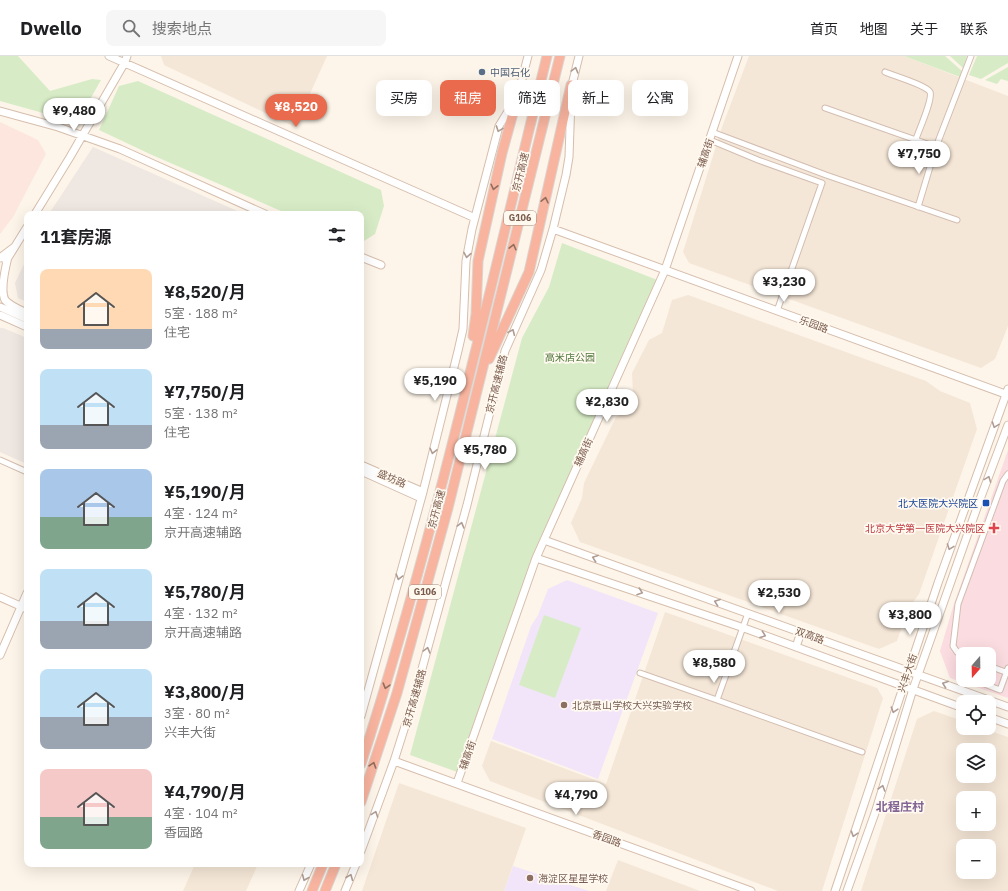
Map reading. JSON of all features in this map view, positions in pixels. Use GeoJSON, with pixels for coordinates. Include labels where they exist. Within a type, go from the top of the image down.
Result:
{"type":"FeatureCollection","features":[{"type":"Feature","properties":{"kind":"highway","name":"京开高速"},"geometry":{"type":"LineString","coordinates":[[364,755],[385,691],[436,504],[547,56]]}},
{"type":"Feature","properties":{"kind":"highway","name":"京开高速"},"geometry":{"type":"LineString","coordinates":[[364,793],[399,686],[448,508],[560,56]]}},
{"type":"Feature","properties":{"kind":"highway"},"geometry":{"type":"LineString","coordinates":[[480,380],[529,272],[568,98]]}},
{"type":"Feature","properties":{"kind":"highway"},"geometry":{"type":"LineString","coordinates":[[468,377],[476,314],[478,261],[502,153],[512,116]]}},
{"type":"Feature","properties":{"kind":"highway"},"geometry":{"type":"LineString","coordinates":[[312,891],[323,867]]}},
{"type":"Feature","properties":{"kind":"highway"},"geometry":{"type":"LineString","coordinates":[[326,891],[335,867]]}},
{"type":"Feature","properties":{"kind":"street"},"geometry":{"type":"LineString","coordinates":[[109,56],[126,59],[475,218]]}},
{"type":"Feature","properties":{"kind":"street"},"geometry":{"type":"LineString","coordinates":[[522,80],[528,56]]}},
{"type":"Feature","properties":{"kind":"street","name":"京开高速辅路"},"geometry":{"type":"LineString","coordinates":[[572,80],[579,56]]}},
{"type":"Feature","properties":{"kind":"street","name":"辅高街"},"geometry":{"type":"LineString","coordinates":[[457,783],[536,558],[664,270],[738,56]]}},
{"type":"Feature","properties":{"kind":"street"},"geometry":{"type":"LineString","coordinates":[[918,207],[936,147],[971,56]]}},
{"type":"Feature","properties":{"kind":"street"},"geometry":{"type":"LineString","coordinates":[[37,211],[83,135],[126,59]]}},
{"type":"Feature","properties":{"kind":"street"},"geometry":{"type":"LineString","coordinates":[[885,72],[922,86],[931,94],[916,139]]}},
{"type":"Feature","properties":{"kind":"street"},"geometry":{"type":"LineString","coordinates":[[825,108],[936,147]]}},
{"type":"Feature","properties":{"kind":"street"},"geometry":{"type":"LineString","coordinates":[[0,111],[83,135],[120,149],[258,211]]}},
{"type":"Feature","properties":{"kind":"street"},"geometry":{"type":"LineString","coordinates":[[364,705],[422,494],[463,329],[466,261],[475,218],[499,126],[505,116]]}},
{"type":"Feature","properties":{"kind":"street","name":"京开高速辅路"},"geometry":{"type":"LineString","coordinates":[[364,842],[394,761],[414,698],[462,520],[505,350],[541,270],[553,229],[569,157],[570,116]]}},
{"type":"Feature","properties":{"kind":"street"},"geometry":{"type":"LineString","coordinates":[[712,132],[826,175],[957,220]]}},
{"type":"Feature","properties":{"kind":"street"},"geometry":{"type":"LineString","coordinates":[[710,140],[758,160],[822,183],[777,311]]}},
{"type":"Feature","properties":{"kind":"street","name":"乐园路"},"geometry":{"type":"LineString","coordinates":[[553,229],[777,311],[1007,392]]}},
{"type":"Feature","properties":{"kind":"street"},"geometry":{"type":"LineString","coordinates":[[0,271],[24,232]]}},
{"type":"Feature","properties":{"kind":"street"},"geometry":{"type":"LineString","coordinates":[[0,258],[16,245]]}},
{"type":"Feature","properties":{"kind":"street"},"geometry":{"type":"LineString","coordinates":[[8,257],[2,278],[1,294],[5,301],[24,311]]}},
{"type":"Feature","properties":{"kind":"street"},"geometry":{"type":"LineString","coordinates":[[364,258],[381,265]]}},
{"type":"Feature","properties":{"kind":"street"},"geometry":{"type":"LineString","coordinates":[[0,306],[24,323]]}},
{"type":"Feature","properties":{"kind":"street"},"geometry":{"type":"LineString","coordinates":[[0,315],[24,323]]}},
{"type":"Feature","properties":{"kind":"street"},"geometry":{"type":"LineString","coordinates":[[0,322],[24,324]]}},
{"type":"Feature","properties":{"kind":"street","name":"兴丰大街"},"geometry":{"type":"LineString","coordinates":[[835,891],[940,575],[1007,392]]}},
{"type":"Feature","properties":{"kind":"street","name":"兴丰大街"},"geometry":{"type":"LineString","coordinates":[[848,891],[875,812],[918,674],[976,509],[1008,426]]}},
{"type":"Feature","properties":{"kind":"street"},"geometry":{"type":"LineString","coordinates":[[0,460],[24,471]]}},
{"type":"Feature","properties":{"kind":"street","name":"盛坊路"},"geometry":{"type":"LineString","coordinates":[[364,466],[422,494]]}},
{"type":"Feature","properties":{"kind":"street","name":"盛坊路"},"geometry":{"type":"LineString","coordinates":[[364,473],[422,494]]}},
{"type":"Feature","properties":{"kind":"street"},"geometry":{"type":"LineString","coordinates":[[956,650],[953,646],[958,604],[1003,481],[1008,474]]}},
{"type":"Feature","properties":{"kind":"street","name":"双高路"},"geometry":{"type":"LineString","coordinates":[[544,540],[1008,707]]}},
{"type":"Feature","properties":{"kind":"street","name":"双高路"},"geometry":{"type":"LineString","coordinates":[[536,558],[744,628],[956,705]]}},
{"type":"Feature","properties":{"kind":"street"},"geometry":{"type":"LineString","coordinates":[[0,597],[24,607],[0,655]]}},
{"type":"Feature","properties":{"kind":"street"},"geometry":{"type":"LineString","coordinates":[[717,700],[744,628],[748,613]]}},
{"type":"Feature","properties":{"kind":"street"},"geometry":{"type":"LineString","coordinates":[[796,647],[801,632]]}},
{"type":"Feature","properties":{"kind":"street"},"geometry":{"type":"LineString","coordinates":[[992,687],[1000,690],[1007,671],[996,668]]}},
{"type":"Feature","properties":{"kind":"street"},"geometry":{"type":"LineString","coordinates":[[640,673],[862,752]]}},
{"type":"Feature","properties":{"kind":"street"},"geometry":{"type":"LineString","coordinates":[[996,720],[1008,724]]}},
{"type":"Feature","properties":{"kind":"street","name":"香园路"},"geometry":{"type":"LineString","coordinates":[[394,761],[751,891]]}},
{"type":"Feature","properties":{"kind":"street"},"geometry":{"type":"LineString","coordinates":[[862,808],[875,812]]}},
{"type":"Feature","properties":{"kind":"street"},"geometry":{"type":"LineString","coordinates":[[299,891],[310,867]]}},
{"type":"Feature","properties":{"kind":"street"},"geometry":{"type":"LineString","coordinates":[[345,891],[355,867]]}},
{"type":"Feature","properties":{"kind":"shaded area"},"geometry":{"type":"Polygon","coordinates":[[[161,56],[327,56],[295,127],[164,65],[161,56]]]}},
{"type":"Feature","properties":{"kind":"shaded area"},"geometry":{"type":"Polygon","coordinates":[[[749,56],[904,56],[1008,96],[1008,326],[995,359],[981,368],[689,263],[683,252],[722,127],[749,56]]]}},
{"type":"Feature","properties":{"kind":"shaded area"},"geometry":{"type":"Polygon","coordinates":[[[0,122],[38,140],[46,154],[13,217],[0,234],[0,122]]]}},
{"type":"Feature","properties":{"kind":"shaded area"},"geometry":{"type":"Polygon","coordinates":[[[93,147],[237,211],[51,211],[93,147]]]}},
{"type":"Feature","properties":{"kind":"shaded area"},"geometry":{"type":"Polygon","coordinates":[[[24,264],[24,301],[18,298],[15,283],[24,264]]]}},
{"type":"Feature","properties":{"kind":"shaded area"},"geometry":{"type":"Polygon","coordinates":[[[688,295],[926,381],[940,391],[970,403],[977,429],[919,594],[908,609],[897,641],[879,649],[580,542],[571,523],[582,498],[584,483],[616,417],[627,410],[633,395],[632,373],[649,340],[662,333],[672,300],[688,295]]]}},
{"type":"Feature","properties":{"kind":"shaded area"},"geometry":{"type":"Polygon","coordinates":[[[0,328],[3,328],[24,337],[24,463],[0,452],[0,328]]]}},
{"type":"Feature","properties":{"kind":"shaded area","name":"北京大学第一医院大兴院区"},"geometry":{"type":"Polygon","coordinates":[[[1008,450],[1008,698],[976,687],[996,687],[996,647],[956,647],[956,680],[950,678],[940,651],[953,607],[1008,450]]]}},
{"type":"Feature","properties":{"kind":"shaded area","name":"北京景山学校大兴实验学校"},"geometry":{"type":"Polygon","coordinates":[[[567,580],[658,613],[598,779],[492,739],[531,626],[538,615],[548,589],[567,580]]]}},
{"type":"Feature","properties":{"kind":"shaded area"},"geometry":{"type":"Polygon","coordinates":[[[665,612],[877,688],[883,698],[822,891],[778,891],[490,781],[482,766],[491,741],[606,784],[665,612]]]}},
{"type":"Feature","properties":{"kind":"shaded area"},"geometry":{"type":"Polygon","coordinates":[[[934,711],[956,719],[956,735],[996,735],[996,733],[1008,737],[1008,891],[861,891],[917,719],[934,711]]]}},
{"type":"Feature","properties":{"kind":"shaded area"},"geometry":{"type":"Polygon","coordinates":[[[399,783],[526,828],[504,891],[362,891],[399,783]]]}},
{"type":"Feature","properties":{"kind":"shaded area"},"geometry":{"type":"Polygon","coordinates":[[[618,860],[700,891],[606,891],[618,860]]]}},
{"type":"Feature","properties":{"kind":"shaded area","name":"海淀区星星学校"},"geometry":{"type":"Polygon","coordinates":[[[513,866],[589,891],[504,891],[513,866]]]}},
{"type":"Feature","properties":{"kind":"shaded area"},"geometry":{"type":"Polygon","coordinates":[[[194,867],[257,867],[246,891],[183,891],[194,867]]]}},
{"type":"Feature","properties":{"kind":"green space"},"geometry":{"type":"Polygon","coordinates":[[[0,56],[18,56],[50,91],[92,79],[101,80],[80,117],[68,120],[0,101],[0,56]]]}},
{"type":"Feature","properties":{"kind":"green space"},"geometry":{"type":"Polygon","coordinates":[[[904,56],[945,56],[962,71],[960,77],[904,56]]]}},
{"type":"Feature","properties":{"kind":"green space"},"geometry":{"type":"Polygon","coordinates":[[[950,56],[967,56],[963,68],[950,56]]]}},
{"type":"Feature","properties":{"kind":"green space"},"geometry":{"type":"Polygon","coordinates":[[[977,56],[1008,56],[1008,63],[981,79],[969,75],[977,56]]]}},
{"type":"Feature","properties":{"kind":"green space"},"geometry":{"type":"Polygon","coordinates":[[[1008,67],[1008,81],[1001,79],[997,84],[985,80],[1008,67]]]}},
{"type":"Feature","properties":{"kind":"green space"},"geometry":{"type":"Polygon","coordinates":[[[138,81],[381,190],[384,206],[375,234],[364,241],[364,211],[281,211],[152,155],[99,130],[119,86],[138,81]]]}},
{"type":"Feature","properties":{"kind":"green space","name":"高米店公园"},"geometry":{"type":"Polygon","coordinates":[[[562,243],[660,281],[553,518],[460,773],[410,755],[522,338],[549,287],[562,243]]]}},
{"type":"Feature","properties":{"kind":"green space"},"geometry":{"type":"Polygon","coordinates":[[[544,615],[581,628],[555,698],[519,685],[544,615]]]}},
{"type":"Feature","properties":{"kind":"place","name":"中国石化"},"geometry":{"type":"Point","coordinates":[482,72]}},
{"type":"Feature","properties":{"kind":"place","name":"北大医院大兴院区"},"geometry":{"type":"Point","coordinates":[986,503]}},
{"type":"Feature","properties":{"kind":"place","name":"北京大学第一医院大兴院区"},"geometry":{"type":"Point","coordinates":[994,528]}},
{"type":"Feature","properties":{"kind":"place","name":"北京景山学校大兴实验学校"},"geometry":{"type":"Point","coordinates":[564,705]}},
{"type":"Feature","properties":{"kind":"place","name":"海淀区星星学校"},"geometry":{"type":"Point","coordinates":[530,878]}},
{"type":"Feature","properties":{"kind":"district","name":"北程庄村"},"geometry":{"type":"Point","coordinates":[900,807]}}]}
